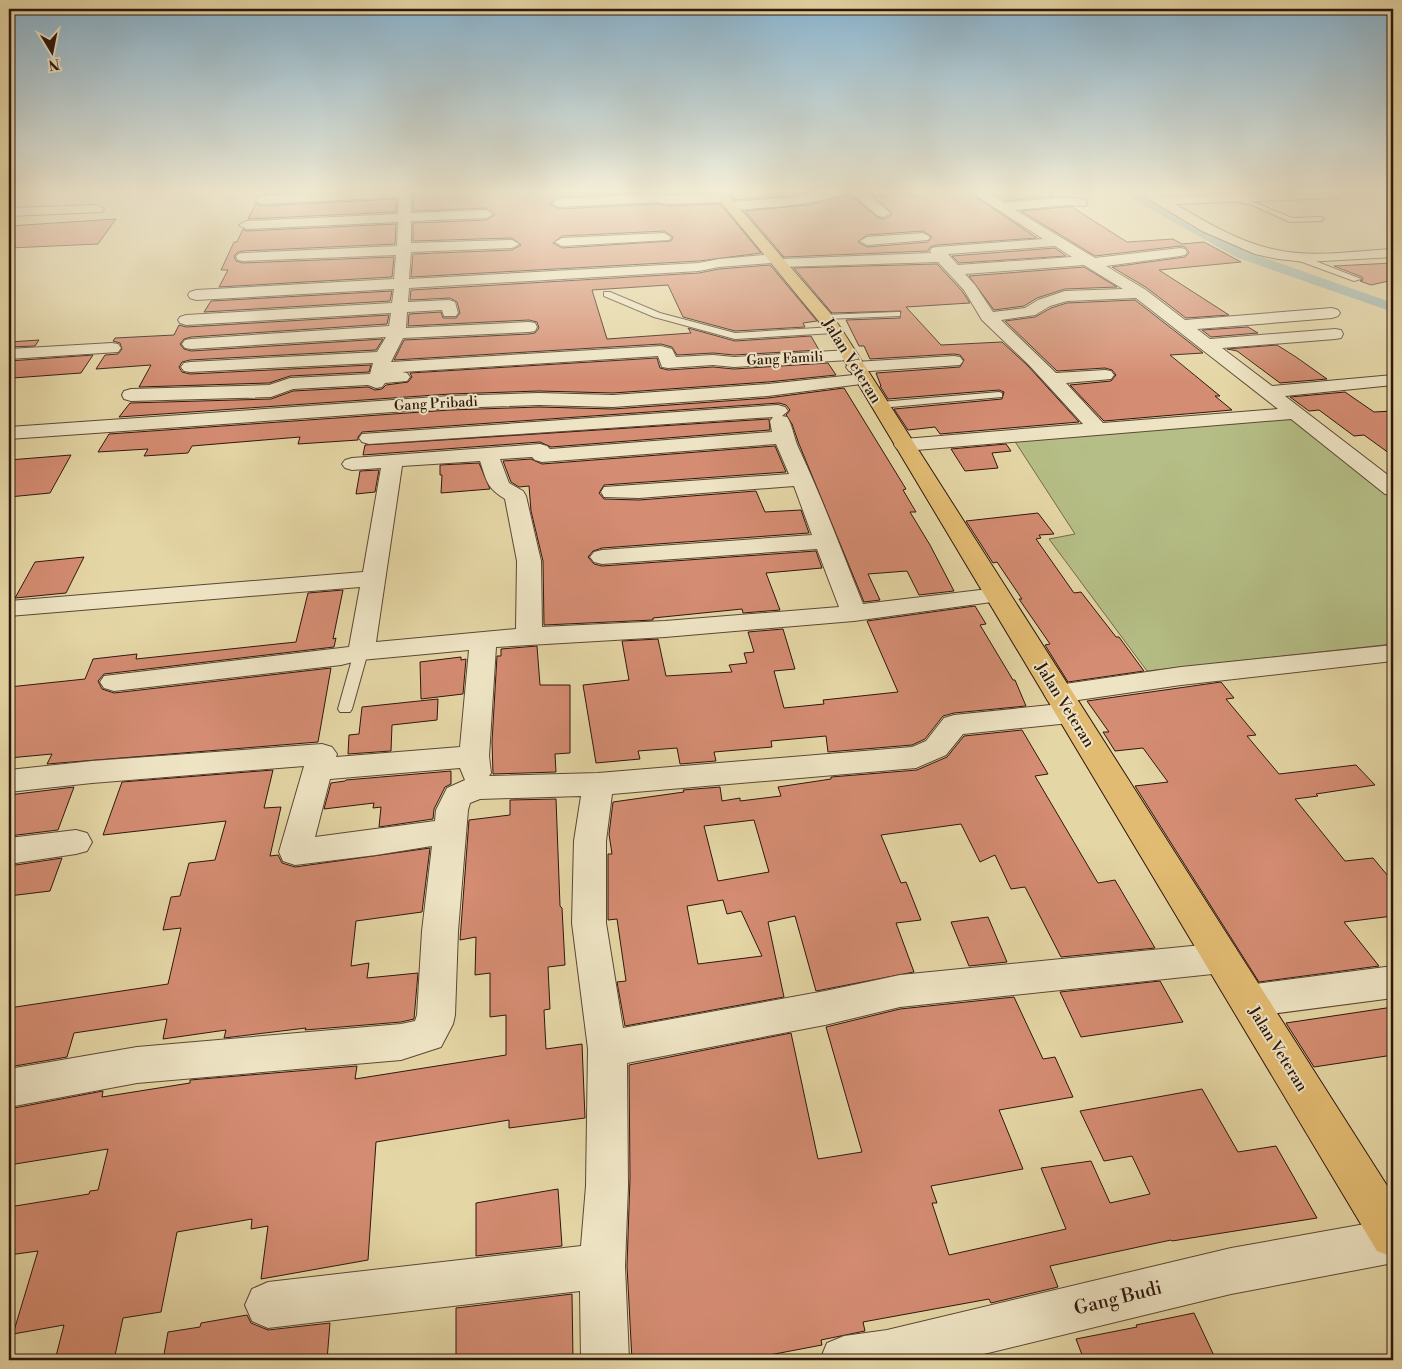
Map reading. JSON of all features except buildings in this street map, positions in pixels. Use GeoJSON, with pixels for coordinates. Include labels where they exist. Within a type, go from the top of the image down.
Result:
{"type":"FeatureCollection","features":[{"type":"Feature","properties":{"kind":"main road","name":"Jalan Veteran"},"geometry":{"type":"LineString","coordinates":[[773,256],[825,317],[1393,1234]]}},
{"type":"Feature","properties":{"kind":"street"},"geometry":{"type":"LineString","coordinates":[[243,257],[306,254]]}},
{"type":"Feature","properties":{"kind":"street"},"geometry":{"type":"LineString","coordinates":[[371,408],[380,368],[397,332],[403,254]]}},
{"type":"Feature","properties":{"kind":"street"},"geometry":{"type":"LineString","coordinates":[[564,254],[566,275]]}},
{"type":"Feature","properties":{"kind":"street"},"geometry":{"type":"LineString","coordinates":[[196,295],[401,277],[566,275],[699,268],[719,262],[773,256],[940,254],[970,288],[988,317],[1051,379],[1097,428]]}},
{"type":"Feature","properties":{"kind":"street"},"geometry":{"type":"LineString","coordinates":[[1087,254],[1270,392],[1393,489]]}},
{"type":"Feature","properties":{"kind":"street"},"geometry":{"type":"LineString","coordinates":[[954,270],[1092,256],[1138,254]]}},
{"type":"Feature","properties":{"kind":"street"},"geometry":{"type":"LineString","coordinates":[[1274,254],[1297,257],[1372,254]]}},
{"type":"Feature","properties":{"kind":"street"},"geometry":{"type":"LineString","coordinates":[[335,272],[401,277]]}},
{"type":"Feature","properties":{"kind":"street"},"geometry":{"type":"LineString","coordinates":[[988,317],[1028,312],[1044,303],[1065,296],[1140,293]]}},
{"type":"Feature","properties":{"kind":"street"},"geometry":{"type":"LineString","coordinates":[[186,320],[448,304],[450,313]]}},
{"type":"Feature","properties":{"kind":"street"},"geometry":{"type":"LineString","coordinates":[[1182,325],[1332,313]]}},
{"type":"Feature","properties":{"kind":"street"},"geometry":{"type":"LineString","coordinates":[[191,344],[397,332],[529,327]]}},
{"type":"Feature","properties":{"kind":"street"},"geometry":{"type":"LineString","coordinates":[[1206,344],[1335,334]]}},
{"type":"Feature","properties":{"kind":"street"},"geometry":{"type":"LineString","coordinates":[[9,354],[112,348]]}},
{"type":"Feature","properties":{"kind":"street","name":"Gang Famili"},"geometry":{"type":"LineString","coordinates":[[380,368],[538,371],[540,357],[663,352],[666,352],[668,363],[713,360],[850,358]]}},
{"type":"Feature","properties":{"kind":"street"},"geometry":{"type":"LineString","coordinates":[[850,358],[954,361]]}},
{"type":"Feature","properties":{"kind":"street","name":"Gang Pribadi"},"geometry":{"type":"LineString","coordinates":[[9,433],[371,408],[539,390],[613,401],[768,390],[850,358]]}},
{"type":"Feature","properties":{"kind":"street"},"geometry":{"type":"LineString","coordinates":[[190,367],[380,368]]}},
{"type":"Feature","properties":{"kind":"street"},"geometry":{"type":"LineString","coordinates":[[131,395],[271,391],[290,384],[380,368]]}},
{"type":"Feature","properties":{"kind":"street"},"geometry":{"type":"LineString","coordinates":[[1051,379],[1105,375]]}},
{"type":"Feature","properties":{"kind":"street"},"geometry":{"type":"LineString","coordinates":[[1270,392],[1393,380]]}},
{"type":"Feature","properties":{"kind":"street"},"geometry":{"type":"LineString","coordinates":[[533,428],[530,403],[539,390]]}},
{"type":"Feature","properties":{"kind":"street"},"geometry":{"type":"LineString","coordinates":[[768,390],[778,411],[784,437],[827,541],[854,613]]}},
{"type":"Feature","properties":{"kind":"street"},"geometry":{"type":"LineString","coordinates":[[369,438],[778,411]]}},
{"type":"Feature","properties":{"kind":"street"},"geometry":{"type":"LineString","coordinates":[[904,444],[1297,414]]}},
{"type":"Feature","properties":{"kind":"street"},"geometry":{"type":"LineString","coordinates":[[533,428],[538,430],[542,456],[784,437]]}},
{"type":"Feature","properties":{"kind":"street"},"geometry":{"type":"LineString","coordinates":[[352,464],[540,450]]}},
{"type":"Feature","properties":{"kind":"street"},"geometry":{"type":"LineString","coordinates":[[488,454],[499,486],[515,496],[529,561],[529,636]]}},
{"type":"Feature","properties":{"kind":"street"},"geometry":{"type":"LineString","coordinates":[[361,652],[372,579],[389,491],[392,461]]}},
{"type":"Feature","properties":{"kind":"street"},"geometry":{"type":"LineString","coordinates":[[612,492],[640,492],[802,479]]}},
{"type":"Feature","properties":{"kind":"street"},"geometry":{"type":"LineString","coordinates":[[602,557],[827,541]]}},
{"type":"Feature","properties":{"kind":"street"},"geometry":{"type":"LineString","coordinates":[[9,608],[372,579]]}},
{"type":"Feature","properties":{"kind":"street"},"geometry":{"type":"LineString","coordinates":[[114,682],[340,657],[361,652],[529,636],[665,629],[854,613],[997,594]]}},
{"type":"Feature","properties":{"kind":"street"},"geometry":{"type":"LineString","coordinates":[[9,1088],[137,1065],[401,1042],[426,1035],[434,1024],[436,1015],[440,931],[452,810],[458,796],[475,772],[482,640]]}},
{"type":"Feature","properties":{"kind":"street"},"geometry":{"type":"LineString","coordinates":[[319,769],[475,772],[598,784],[916,757],[936,748],[954,725],[1064,703],[1181,676],[1393,653]]}},
{"type":"Feature","properties":{"kind":"street"},"geometry":{"type":"LineString","coordinates":[[9,781],[101,771],[322,754],[295,852],[376,843],[450,831]]}},
{"type":"Feature","properties":{"kind":"street"},"geometry":{"type":"LineString","coordinates":[[598,784],[590,841],[589,923],[607,1049],[607,1186],[602,1266],[605,1360]]}},
{"type":"Feature","properties":{"kind":"street"},"geometry":{"type":"LineString","coordinates":[[9,851],[76,842]]}},
{"type":"Feature","properties":{"kind":"street"},"geometry":{"type":"LineString","coordinates":[[607,1049],[900,992],[1222,958]]}},
{"type":"Feature","properties":{"kind":"street"},"geometry":{"type":"LineString","coordinates":[[1248,1001],[1393,982]]}},
{"type":"Feature","properties":{"kind":"street","name":"Gang Budi"},"geometry":{"type":"LineString","coordinates":[[844,1360],[887,1354],[1231,1271],[1393,1241]]}},
{"type":"Feature","properties":{"kind":"street"},"geometry":{"type":"LineString","coordinates":[[268,1305],[602,1266]]}},
{"type":"Feature","properties":{"kind":"lane"},"geometry":{"type":"LineString","coordinates":[[1297,257],[1358,279]]}},
{"type":"Feature","properties":{"kind":"lane"},"geometry":{"type":"LineString","coordinates":[[608,294],[657,315],[734,336],[850,358]]}},
{"type":"Feature","properties":{"kind":"lane"},"geometry":{"type":"LineString","coordinates":[[825,317],[897,314]]}},
{"type":"Feature","properties":{"kind":"lane"},"geometry":{"type":"LineString","coordinates":[[880,405],[998,395]]}},
{"type":"Feature","properties":{"kind":"lane"},"geometry":{"type":"LineString","coordinates":[[345,709],[361,652]]}},
{"type":"Feature","properties":{"kind":"green space"},"geometry":{"type":"Polygon","coordinates":[[[1295,417],[1393,496],[1393,644],[1147,671],[1049,539],[1075,534],[1014,440],[1295,417]]]}},
{"type":"Feature","properties":{"kind":"waterway"},"geometry":{"type":"LineString","coordinates":[[1241,254],[1393,308]]}}]}
